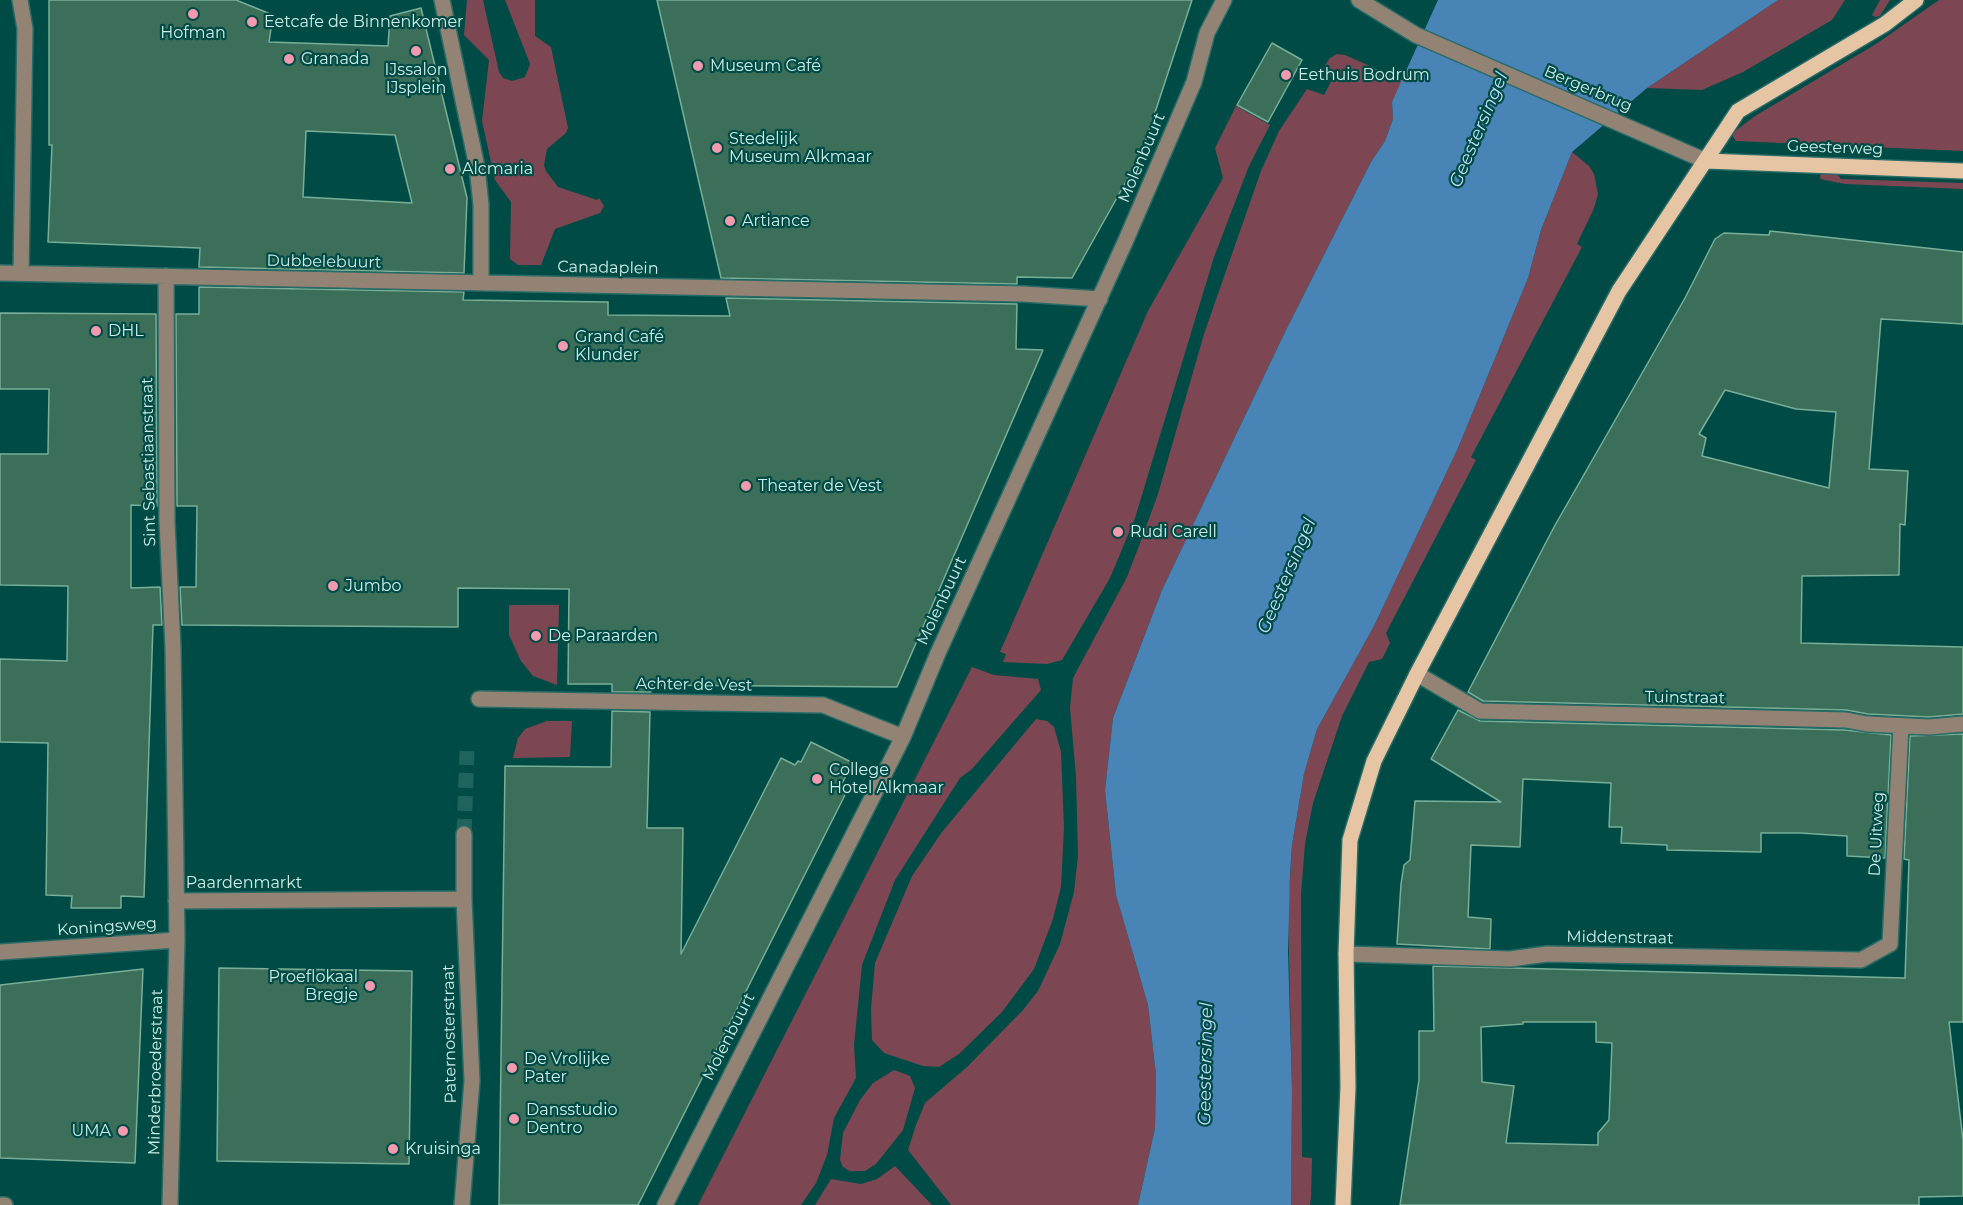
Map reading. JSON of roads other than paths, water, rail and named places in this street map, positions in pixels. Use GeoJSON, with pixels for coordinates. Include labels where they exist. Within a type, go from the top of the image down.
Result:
{"type":"FeatureCollection","features":[{"type":"Feature","properties":{"kind":"main road"},"geometry":{"type":"LineString","coordinates":[[1343,1205],[1348,1087],[1346,954],[1350,840],[1374,761],[1416,674],[1619,291],[1738,111],[1885,24],[1916,0]]}},
{"type":"Feature","properties":{"kind":"main road","name":"Geesterweg"},"geometry":{"type":"LineString","coordinates":[[1706,161],[1963,171]]}},
{"type":"Feature","properties":{"kind":"street"},"geometry":{"type":"LineString","coordinates":[[20,0],[25,29],[21,273]]}},
{"type":"Feature","properties":{"kind":"street"},"geometry":{"type":"LineString","coordinates":[[441,0],[477,167],[481,205],[481,283]]}},
{"type":"Feature","properties":{"kind":"street","name":"Molenbuurt"},"geometry":{"type":"LineString","coordinates":[[665,1205],[903,737],[938,653],[1100,299],[1194,82],[1207,33],[1224,0]]}},
{"type":"Feature","properties":{"kind":"street","name":"Bergerbrug"},"geometry":{"type":"LineString","coordinates":[[1360,0],[1416,35],[1706,161]]}},
{"type":"Feature","properties":{"kind":"street","name":"Dubbelebuurt"},"geometry":{"type":"LineString","coordinates":[[0,273],[481,283]]}},
{"type":"Feature","properties":{"kind":"street","name":"Sint Sebastiaanstraat"},"geometry":{"type":"LineString","coordinates":[[166,276],[167,522],[173,648]]}},
{"type":"Feature","properties":{"kind":"street","name":"Canadaplein"},"geometry":{"type":"LineString","coordinates":[[481,283],[1021,295],[1100,299]]}},
{"type":"Feature","properties":{"kind":"street","name":"Paardenmarkt"},"geometry":{"type":"LineString","coordinates":[[173,648],[176,901],[464,899]]}},
{"type":"Feature","properties":{"kind":"street","name":"Tuinstraat"},"geometry":{"type":"LineString","coordinates":[[1416,674],[1480,711],[1846,720],[1901,726],[1963,724]]}},
{"type":"Feature","properties":{"kind":"street","name":"Achter de Vest"},"geometry":{"type":"LineString","coordinates":[[479,699],[824,705],[903,737]]}},
{"type":"Feature","properties":{"kind":"street","name":"De Uitweg"},"geometry":{"type":"LineString","coordinates":[[1890,944],[1901,726]]}},
{"type":"Feature","properties":{"kind":"street"},"geometry":{"type":"LineString","coordinates":[[464,834],[464,899]]}},
{"type":"Feature","properties":{"kind":"street","name":"Paternosterstraat"},"geometry":{"type":"LineString","coordinates":[[462,1205],[472,1081],[464,899]]}},
{"type":"Feature","properties":{"kind":"street","name":"Koningsweg"},"geometry":{"type":"LineString","coordinates":[[0,952],[177,940],[176,901]]}},
{"type":"Feature","properties":{"kind":"street","name":"Minderbroederstraat"},"geometry":{"type":"LineString","coordinates":[[170,1205],[177,940]]}},
{"type":"Feature","properties":{"kind":"street","name":"Middenstraat"},"geometry":{"type":"LineString","coordinates":[[1346,954],[1510,959],[1547,954],[1861,960],[1890,944]]}},
{"type":"Feature","properties":{"kind":"street"},"geometry":{"type":"LineString","coordinates":[[0,1205],[5,1205]]}},
{"type":"Feature","properties":{"kind":"water","name":"Geestersingel"},"geometry":{"type":"Polygon","coordinates":[[[1438,0],[1778,0],[1647,88],[1572,152],[1541,230],[1528,278],[1458,448],[1374,626],[1317,729],[1304,774],[1292,845],[1290,875],[1288,951],[1292,1089],[1291,1205],[1138,1205],[1155,1128],[1156,1075],[1148,1005],[1116,895],[1105,790],[1113,718],[1162,590],[1285,332],[1371,162],[1385,141],[1393,119],[1392,102],[1438,0]]]}},
{"type":"Feature","properties":{"kind":"tunnel"},"geometry":{"type":"LineString","coordinates":[[464,834],[467,751]]}},
{"type":"Feature","properties":{"kind":"place","name":"Hofman"},"geometry":{"type":"Point","coordinates":[193,14]}},
{"type":"Feature","properties":{"kind":"place","name":"Eetcafe de Binnenkomer"},"geometry":{"type":"Point","coordinates":[252,22]}},
{"type":"Feature","properties":{"kind":"place","name":"IJssalon IJsplein"},"geometry":{"type":"Point","coordinates":[416,51]}},
{"type":"Feature","properties":{"kind":"place","name":"Granada"},"geometry":{"type":"Point","coordinates":[289,59]}},
{"type":"Feature","properties":{"kind":"place","name":"Museum Café"},"geometry":{"type":"Point","coordinates":[698,66]}},
{"type":"Feature","properties":{"kind":"place","name":"Eethuis Bodrum"},"geometry":{"type":"Point","coordinates":[1286,75]}},
{"type":"Feature","properties":{"kind":"place","name":"Stedelijk Museum Alkmaar"},"geometry":{"type":"Point","coordinates":[717,148]}},
{"type":"Feature","properties":{"kind":"place","name":"Alcmaria"},"geometry":{"type":"Point","coordinates":[450,169]}},
{"type":"Feature","properties":{"kind":"place","name":"Artiance"},"geometry":{"type":"Point","coordinates":[730,221]}},
{"type":"Feature","properties":{"kind":"place","name":"DHL"},"geometry":{"type":"Point","coordinates":[96,331]}},
{"type":"Feature","properties":{"kind":"place","name":"Grand Café Klunder"},"geometry":{"type":"Point","coordinates":[563,346]}},
{"type":"Feature","properties":{"kind":"place","name":"Theater de Vest"},"geometry":{"type":"Point","coordinates":[746,486]}},
{"type":"Feature","properties":{"kind":"place","name":"Rudi Carell"},"geometry":{"type":"Point","coordinates":[1118,532]}},
{"type":"Feature","properties":{"kind":"place","name":"Jumbo"},"geometry":{"type":"Point","coordinates":[333,586]}},
{"type":"Feature","properties":{"kind":"place","name":"De Paraarden"},"geometry":{"type":"Point","coordinates":[536,636]}},
{"type":"Feature","properties":{"kind":"place","name":"College Hotel Alkmaar"},"geometry":{"type":"Point","coordinates":[817,779]}},
{"type":"Feature","properties":{"kind":"place","name":"Proeflokaal Bregje"},"geometry":{"type":"Point","coordinates":[370,986]}},
{"type":"Feature","properties":{"kind":"place","name":"De Vrolijke Pater"},"geometry":{"type":"Point","coordinates":[512,1068]}},
{"type":"Feature","properties":{"kind":"place","name":"Dansstudio Dentro"},"geometry":{"type":"Point","coordinates":[514,1119]}},
{"type":"Feature","properties":{"kind":"place","name":"UMA"},"geometry":{"type":"Point","coordinates":[123,1131]}},
{"type":"Feature","properties":{"kind":"place","name":"Kruisinga"},"geometry":{"type":"Point","coordinates":[393,1149]}}]}
